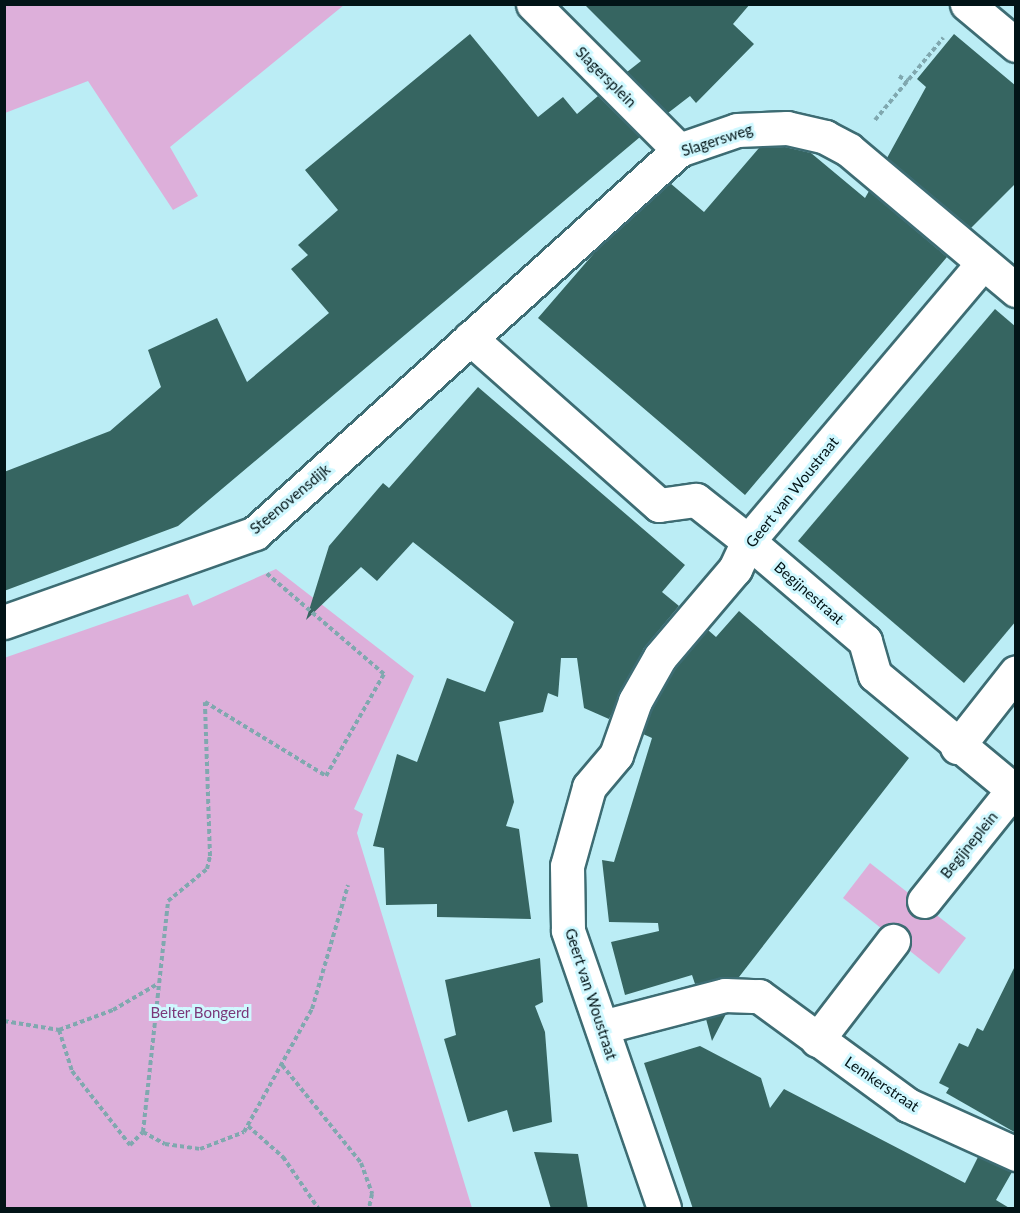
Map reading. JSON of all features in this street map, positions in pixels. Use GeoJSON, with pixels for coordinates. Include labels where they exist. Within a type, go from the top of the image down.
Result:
{"type":"FeatureCollection","features":[{"type":"Feature","properties":{"kind":"street","name":"Slagersplein"},"geometry":{"type":"LineString","coordinates":[[533,4],[679,150]]}},
{"type":"Feature","properties":{"kind":"street"},"geometry":{"type":"LineString","coordinates":[[968,5],[1016,45]]}},
{"type":"Feature","properties":{"kind":"street","name":"Slagersweg"},"geometry":{"type":"LineString","coordinates":[[470,338],[679,150],[762,126],[825,137],[849,150],[1016,290]]}},
{"type":"Feature","properties":{"kind":"street","name":"Geert van Woustraat"},"geometry":{"type":"LineString","coordinates":[[664,1209],[602,1027],[564,902],[567,866],[589,787],[616,755],[635,701],[660,657],[735,568],[748,541],[983,262]]}},
{"type":"Feature","properties":{"kind":"street","name":"Begijnestraat"},"geometry":{"type":"LineString","coordinates":[[470,338],[659,505],[696,500],[748,541],[865,641],[875,675],[957,747],[1014,791]]}},
{"type":"Feature","properties":{"kind":"street","name":"Steenovensdijk"},"geometry":{"type":"LineString","coordinates":[[4,622],[255,533],[470,338]]}},
{"type":"Feature","properties":{"kind":"street"},"geometry":{"type":"LineString","coordinates":[[957,747],[1016,672]]}},
{"type":"Feature","properties":{"kind":"street","name":"Begijneplein"},"geometry":{"type":"LineString","coordinates":[[924,901],[1014,791]]}},
{"type":"Feature","properties":{"kind":"street"},"geometry":{"type":"LineString","coordinates":[[817,1040],[893,941]]}},
{"type":"Feature","properties":{"kind":"street","name":"Lemkerstraat"},"geometry":{"type":"LineString","coordinates":[[602,1027],[725,995],[759,996],[908,1105],[1016,1154]]}},
{"type":"Feature","properties":{"kind":"path"},"geometry":{"type":"LineString","coordinates":[[849,150],[908,82],[968,5]]}},
{"type":"Feature","properties":{"kind":"path"},"geometry":{"type":"LineString","coordinates":[[900,76],[908,82]]}},
{"type":"Feature","properties":{"kind":"path"},"geometry":{"type":"LineString","coordinates":[[59,1030],[72,1071],[92,1102],[130,1145],[143,1132],[157,984],[168,901],[207,869],[210,856],[205,702],[326,776],[384,674],[229,542]]}},
{"type":"Feature","properties":{"kind":"path"},"geometry":{"type":"LineString","coordinates":[[143,1132],[165,1143],[200,1149],[221,1144],[248,1126],[312,1009],[348,885]]}},
{"type":"Feature","properties":{"kind":"path"},"geometry":{"type":"LineString","coordinates":[[4,1021],[59,1030],[113,1010],[157,984]]}},
{"type":"Feature","properties":{"kind":"path"},"geometry":{"type":"LineString","coordinates":[[282,1065],[361,1163],[372,1194],[369,1209]]}},
{"type":"Feature","properties":{"kind":"path"},"geometry":{"type":"LineString","coordinates":[[248,1126],[283,1157],[318,1209]]}},
{"type":"Feature","properties":{"kind":"green space"},"geometry":{"type":"Polygon","coordinates":[[[5,4],[344,5],[170,147],[198,196],[173,210],[88,81],[5,113],[5,4]]]}},
{"type":"Feature","properties":{"kind":"green space","name":"Belter Bongerd"},"geometry":{"type":"Polygon","coordinates":[[[276,569],[414,676],[354,809],[363,814],[357,833],[472,1208],[5,1208],[4,658],[188,594],[193,606],[276,569]]]}},
{"type":"Feature","properties":{"kind":"green space"},"geometry":{"type":"Polygon","coordinates":[[[870,863],[966,938],[939,974],[843,898],[870,863]]]}},
{"type":"Feature","properties":{"kind":"building"},"geometry":{"type":"Polygon","coordinates":[[[584,4],[750,4],[733,24],[754,44],[696,103],[690,96],[668,113],[627,72],[641,61],[584,4]]]}},
{"type":"Feature","properties":{"kind":"building"},"geometry":{"type":"Polygon","coordinates":[[[470,34],[538,117],[563,97],[577,114],[598,96],[640,137],[178,526],[4,591],[4,472],[110,431],[161,387],[148,350],[217,318],[247,382],[329,313],[291,269],[308,255],[298,245],[338,210],[305,170],[470,34]]]}},
{"type":"Feature","properties":{"kind":"building"},"geometry":{"type":"Polygon","coordinates":[[[954,34],[1016,86],[1016,183],[971,228],[887,158],[926,87],[917,79],[954,34]]]}},
{"type":"Feature","properties":{"kind":"building"},"geometry":{"type":"Polygon","coordinates":[[[785,147],[811,153],[865,198],[869,191],[947,257],[745,495],[538,318],[602,244],[670,183],[704,212],[759,148],[785,147]]]}},
{"type":"Feature","properties":{"kind":"building"},"geometry":{"type":"Polygon","coordinates":[[[995,309],[1016,327],[1016,621],[964,683],[798,541],[995,309]]]}},
{"type":"Feature","properties":{"kind":"building"},"geometry":{"type":"Polygon","coordinates":[[[478,387],[685,565],[662,592],[679,606],[644,648],[609,719],[584,708],[577,658],[561,658],[558,697],[548,693],[543,712],[499,722],[514,802],[506,826],[519,829],[531,919],[437,917],[437,904],[386,905],[384,848],[373,846],[397,754],[417,762],[447,678],[485,692],[514,622],[413,542],[377,581],[361,567],[306,620],[329,546],[383,483],[389,488],[478,387]]]}},
{"type":"Feature","properties":{"kind":"building"},"geometry":{"type":"Polygon","coordinates":[[[739,611],[909,758],[739,977],[695,984],[692,975],[625,995],[611,942],[659,931],[658,923],[609,922],[602,860],[614,862],[652,738],[643,734],[652,709],[675,668],[708,630],[716,637],[739,611]]]}},
{"type":"Feature","properties":{"kind":"building"},"geometry":{"type":"Polygon","coordinates":[[[540,958],[543,1002],[535,1006],[545,1032],[552,1122],[513,1132],[507,1110],[468,1122],[444,1039],[456,1035],[445,980],[540,958]]]}},
{"type":"Feature","properties":{"kind":"building"},"geometry":{"type":"Polygon","coordinates":[[[1016,964],[1016,1133],[946,1093],[949,1088],[939,1083],[959,1043],[968,1047],[977,1028],[983,1031],[1016,964]]]}},
{"type":"Feature","properties":{"kind":"building"},"geometry":{"type":"Polygon","coordinates":[[[726,1014],[712,1041],[706,1019],[726,1014]]]}},
{"type":"Feature","properties":{"kind":"building"},"geometry":{"type":"Polygon","coordinates":[[[700,1046],[761,1078],[770,1108],[784,1089],[965,1183],[978,1157],[1012,1172],[996,1200],[1011,1209],[693,1209],[644,1063],[700,1046]]]}},
{"type":"Feature","properties":{"kind":"building"},"geometry":{"type":"Polygon","coordinates":[[[534,1152],[578,1154],[588,1209],[551,1209],[534,1152]]]}}]}
